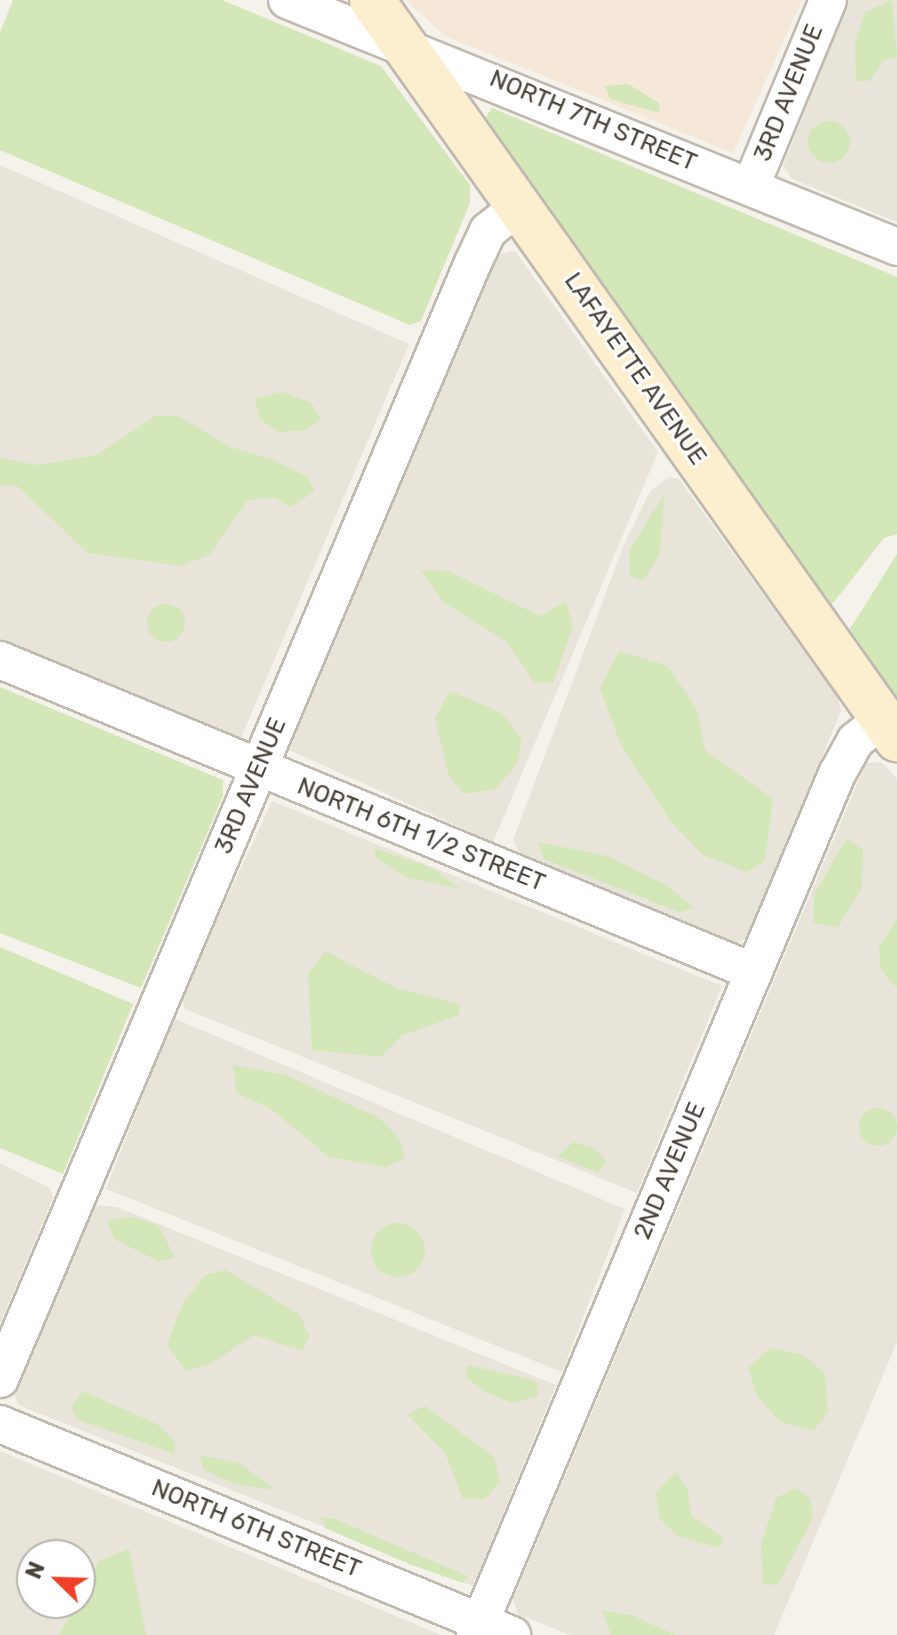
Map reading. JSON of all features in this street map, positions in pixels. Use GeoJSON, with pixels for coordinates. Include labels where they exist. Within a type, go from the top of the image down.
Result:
{"type":"FeatureCollection","features":[{"type":"Feature","properties":{"kind":"street","name":"NORTH 7TH STREET"},"geometry":{"type":"LineString","coordinates":[[287,0],[897,247]]}},
{"type":"Feature","properties":{"kind":"street","name":"LAFAYETTE AVENUE"},"geometry":{"type":"LineString","coordinates":[[372,0],[890,729]]}},
{"type":"Feature","properties":{"kind":"street","name":"3RD AVENUE"},"geometry":{"type":"LineString","coordinates":[[751,186],[828,0]]}},
{"type":"Feature","properties":{"kind":"street","name":"3RD AVENUE"},"geometry":{"type":"LineString","coordinates":[[0,1379],[488,231],[519,206]]}},
{"type":"Feature","properties":{"kind":"street","name":"NORTH 6TH 1/2 STREET"},"geometry":{"type":"LineString","coordinates":[[0,660],[754,972]]}},
{"type":"Feature","properties":{"kind":"street","name":"2ND AVENUE"},"geometry":{"type":"LineString","coordinates":[[489,1631],[754,972],[837,774],[855,741],[890,729]]}},
{"type":"Feature","properties":{"kind":"street","name":"NORTH 6TH STREET"},"geometry":{"type":"LineString","coordinates":[[0,1424],[489,1631]]}},
{"type":"Feature","properties":{"kind":"shaded area"},"geometry":{"type":"Polygon","coordinates":[[[406,0],[802,0],[733,153],[445,36],[406,0]]]}},
{"type":"Feature","properties":{"kind":"shaded area"},"geometry":{"type":"Polygon","coordinates":[[[849,0],[897,0],[897,222],[792,179],[783,166],[849,0]]]}},
{"type":"Feature","properties":{"kind":"shaded area"},"geometry":{"type":"Polygon","coordinates":[[[0,165],[409,344],[241,738],[0,640],[0,165]]]}},
{"type":"Feature","properties":{"kind":"shaded area"},"geometry":{"type":"Polygon","coordinates":[[[515,251],[658,452],[493,842],[289,750],[493,266],[499,254],[515,251]]]}},
{"type":"Feature","properties":{"kind":"shaded area"},"geometry":{"type":"Polygon","coordinates":[[[669,477],[679,479],[838,698],[841,711],[746,939],[737,943],[520,853],[513,840],[625,542],[650,491],[669,477]]]}},
{"type":"Feature","properties":{"kind":"shaded area"},"geometry":{"type":"Polygon","coordinates":[[[881,762],[897,779],[897,1342],[774,1635],[570,1635],[518,1614],[513,1599],[866,763],[881,762]]]}},
{"type":"Feature","properties":{"kind":"shaded area"},"geometry":{"type":"Polygon","coordinates":[[[272,801],[722,986],[637,1193],[185,1009],[181,997],[272,801]]]}},
{"type":"Feature","properties":{"kind":"shaded area"},"geometry":{"type":"Polygon","coordinates":[[[173,1018],[625,1209],[562,1372],[106,1189],[173,1018]]]}},
{"type":"Feature","properties":{"kind":"shaded area"},"geometry":{"type":"Polygon","coordinates":[[[0,1163],[50,1188],[53,1198],[0,1324],[0,1163]]]}},
{"type":"Feature","properties":{"kind":"shaded area"},"geometry":{"type":"Polygon","coordinates":[[[95,1205],[117,1207],[556,1385],[473,1586],[18,1405],[15,1395],[95,1205]]]}},
{"type":"Feature","properties":{"kind":"shaded area"},"geometry":{"type":"Polygon","coordinates":[[[0,1451],[440,1635],[0,1635],[0,1451]]]}},
{"type":"Feature","properties":{"kind":"green space"},"geometry":{"type":"Polygon","coordinates":[[[13,0],[222,0],[381,66],[470,185],[470,203],[421,321],[410,325],[0,150],[0,32],[13,0]]]}},
{"type":"Feature","properties":{"kind":"green space"},"geometry":{"type":"Polygon","coordinates":[[[892,0],[897,57],[884,60],[869,81],[856,81],[855,45],[865,12],[892,0]]]}},
{"type":"Feature","properties":{"kind":"green space"},"geometry":{"type":"Polygon","coordinates":[[[628,84],[659,103],[660,113],[610,99],[605,86],[628,84]]]}},
{"type":"Feature","properties":{"kind":"green space"},"geometry":{"type":"Polygon","coordinates":[[[492,108],[897,277],[897,534],[884,538],[834,602],[829,605],[483,121],[492,108]]]}},
{"type":"Feature","properties":{"kind":"green space"},"geometry":{"type":"Polygon","coordinates":[[[829,121],[844,127],[850,142],[844,157],[829,163],[814,157],[808,142],[814,127],[829,121]]]}},
{"type":"Feature","properties":{"kind":"green space"},"geometry":{"type":"Polygon","coordinates":[[[284,392],[311,403],[321,419],[306,430],[280,432],[259,419],[255,398],[284,392]]]}},
{"type":"Feature","properties":{"kind":"green space"},"geometry":{"type":"Polygon","coordinates":[[[155,416],[178,416],[231,447],[274,460],[308,477],[315,491],[291,507],[275,498],[248,500],[209,555],[181,566],[88,553],[17,486],[0,485],[0,458],[37,465],[97,455],[155,416]]]}},
{"type":"Feature","properties":{"kind":"green space"},"geometry":{"type":"Polygon","coordinates":[[[665,493],[660,554],[643,581],[630,576],[630,549],[665,493]]]}},
{"type":"Feature","properties":{"kind":"green space"},"geometry":{"type":"Polygon","coordinates":[[[897,554],[897,704],[850,629],[897,554]]]}},
{"type":"Feature","properties":{"kind":"green space"},"geometry":{"type":"Polygon","coordinates":[[[421,570],[449,571],[540,616],[566,601],[573,626],[553,683],[534,682],[507,642],[443,602],[421,570]]]}},
{"type":"Feature","properties":{"kind":"green space"},"geometry":{"type":"Polygon","coordinates":[[[166,604],[179,610],[185,623],[179,636],[166,642],[153,636],[147,623],[153,610],[166,604]]]}},
{"type":"Feature","properties":{"kind":"green space"},"geometry":{"type":"Polygon","coordinates":[[[619,651],[668,666],[697,710],[705,750],[773,799],[765,861],[747,872],[703,855],[671,822],[621,745],[600,688],[619,651]]]}},
{"type":"Feature","properties":{"kind":"green space"},"geometry":{"type":"Polygon","coordinates":[[[0,687],[223,780],[223,796],[141,988],[0,933],[0,687]]]}},
{"type":"Feature","properties":{"kind":"green space"},"geometry":{"type":"Polygon","coordinates":[[[450,691],[502,713],[522,739],[517,764],[495,789],[464,794],[449,776],[435,718],[450,691]]]}},
{"type":"Feature","properties":{"kind":"green space"},"geometry":{"type":"Polygon","coordinates":[[[846,839],[863,849],[862,887],[838,927],[814,923],[814,895],[846,839]]]}},
{"type":"Feature","properties":{"kind":"green space"},"geometry":{"type":"Polygon","coordinates":[[[538,842],[607,856],[668,886],[694,908],[679,912],[544,859],[538,842]]]}},
{"type":"Feature","properties":{"kind":"green space"},"geometry":{"type":"Polygon","coordinates":[[[374,848],[432,868],[461,889],[406,877],[376,858],[374,848]]]}},
{"type":"Feature","properties":{"kind":"green space"},"geometry":{"type":"Polygon","coordinates":[[[897,919],[897,988],[881,970],[879,947],[897,919]]]}},
{"type":"Feature","properties":{"kind":"green space"},"geometry":{"type":"Polygon","coordinates":[[[0,947],[133,1004],[63,1174],[0,1148],[0,947]]]}},
{"type":"Feature","properties":{"kind":"green space"},"geometry":{"type":"Polygon","coordinates":[[[325,951],[396,988],[460,1004],[459,1015],[401,1036],[381,1057],[312,1050],[308,974],[325,951]]]}},
{"type":"Feature","properties":{"kind":"green space"},"geometry":{"type":"Polygon","coordinates":[[[233,1065],[286,1075],[379,1118],[399,1138],[405,1159],[385,1167],[329,1157],[270,1108],[236,1093],[233,1065]]]}},
{"type":"Feature","properties":{"kind":"green space"},"geometry":{"type":"Polygon","coordinates":[[[878,1108],[891,1114],[897,1127],[891,1140],[878,1146],[865,1140],[859,1127],[865,1114],[878,1108]]]}},
{"type":"Feature","properties":{"kind":"green space"},"geometry":{"type":"Polygon","coordinates":[[[573,1142],[595,1149],[607,1162],[598,1173],[558,1156],[573,1142]]]}},
{"type":"Feature","properties":{"kind":"green space"},"geometry":{"type":"Polygon","coordinates":[[[135,1217],[159,1226],[175,1258],[158,1261],[114,1239],[107,1220],[135,1217]]]}},
{"type":"Feature","properties":{"kind":"green space"},"geometry":{"type":"Polygon","coordinates":[[[398,1223],[417,1231],[425,1250],[417,1269],[398,1277],[379,1269],[371,1250],[379,1231],[398,1223]]]}},
{"type":"Feature","properties":{"kind":"green space"},"geometry":{"type":"Polygon","coordinates":[[[226,1270],[300,1315],[309,1336],[303,1351],[254,1335],[210,1364],[186,1371],[167,1344],[182,1305],[205,1275],[226,1270]]]}},
{"type":"Feature","properties":{"kind":"green space"},"geometry":{"type":"Polygon","coordinates":[[[771,1348],[803,1355],[825,1373],[828,1412],[813,1431],[779,1421],[757,1396],[748,1368],[771,1348]]]}},
{"type":"Feature","properties":{"kind":"green space"},"geometry":{"type":"Polygon","coordinates":[[[467,1365],[537,1381],[538,1396],[513,1403],[485,1392],[465,1376],[467,1365]]]}},
{"type":"Feature","properties":{"kind":"green space"},"geometry":{"type":"Polygon","coordinates":[[[83,1391],[157,1424],[174,1440],[175,1454],[76,1419],[72,1407],[83,1391]]]}},
{"type":"Feature","properties":{"kind":"green space"},"geometry":{"type":"Polygon","coordinates":[[[425,1406],[494,1457],[500,1482],[485,1499],[463,1499],[445,1453],[407,1414],[425,1406]]]}},
{"type":"Feature","properties":{"kind":"green space"},"geometry":{"type":"Polygon","coordinates":[[[200,1455],[239,1463],[276,1490],[234,1484],[203,1469],[200,1455]]]}},
{"type":"Feature","properties":{"kind":"green space"},"geometry":{"type":"Polygon","coordinates":[[[676,1472],[688,1490],[691,1516],[723,1537],[720,1548],[678,1536],[659,1518],[656,1492],[676,1472]]]}},
{"type":"Feature","properties":{"kind":"green space"},"geometry":{"type":"Polygon","coordinates":[[[796,1488],[810,1498],[813,1517],[778,1585],[763,1584],[761,1544],[776,1498],[796,1488]]]}},
{"type":"Feature","properties":{"kind":"green space"},"geometry":{"type":"Polygon","coordinates":[[[321,1517],[335,1519],[468,1576],[463,1583],[409,1564],[325,1528],[321,1517]]]}},
{"type":"Feature","properties":{"kind":"green space"},"geometry":{"type":"Polygon","coordinates":[[[129,1549],[146,1635],[59,1635],[68,1619],[96,1619],[96,1567],[99,1561],[129,1549]]]}},
{"type":"Feature","properties":{"kind":"green space"},"geometry":{"type":"Polygon","coordinates":[[[602,1610],[632,1615],[675,1635],[611,1635],[602,1610]]]}}]}
